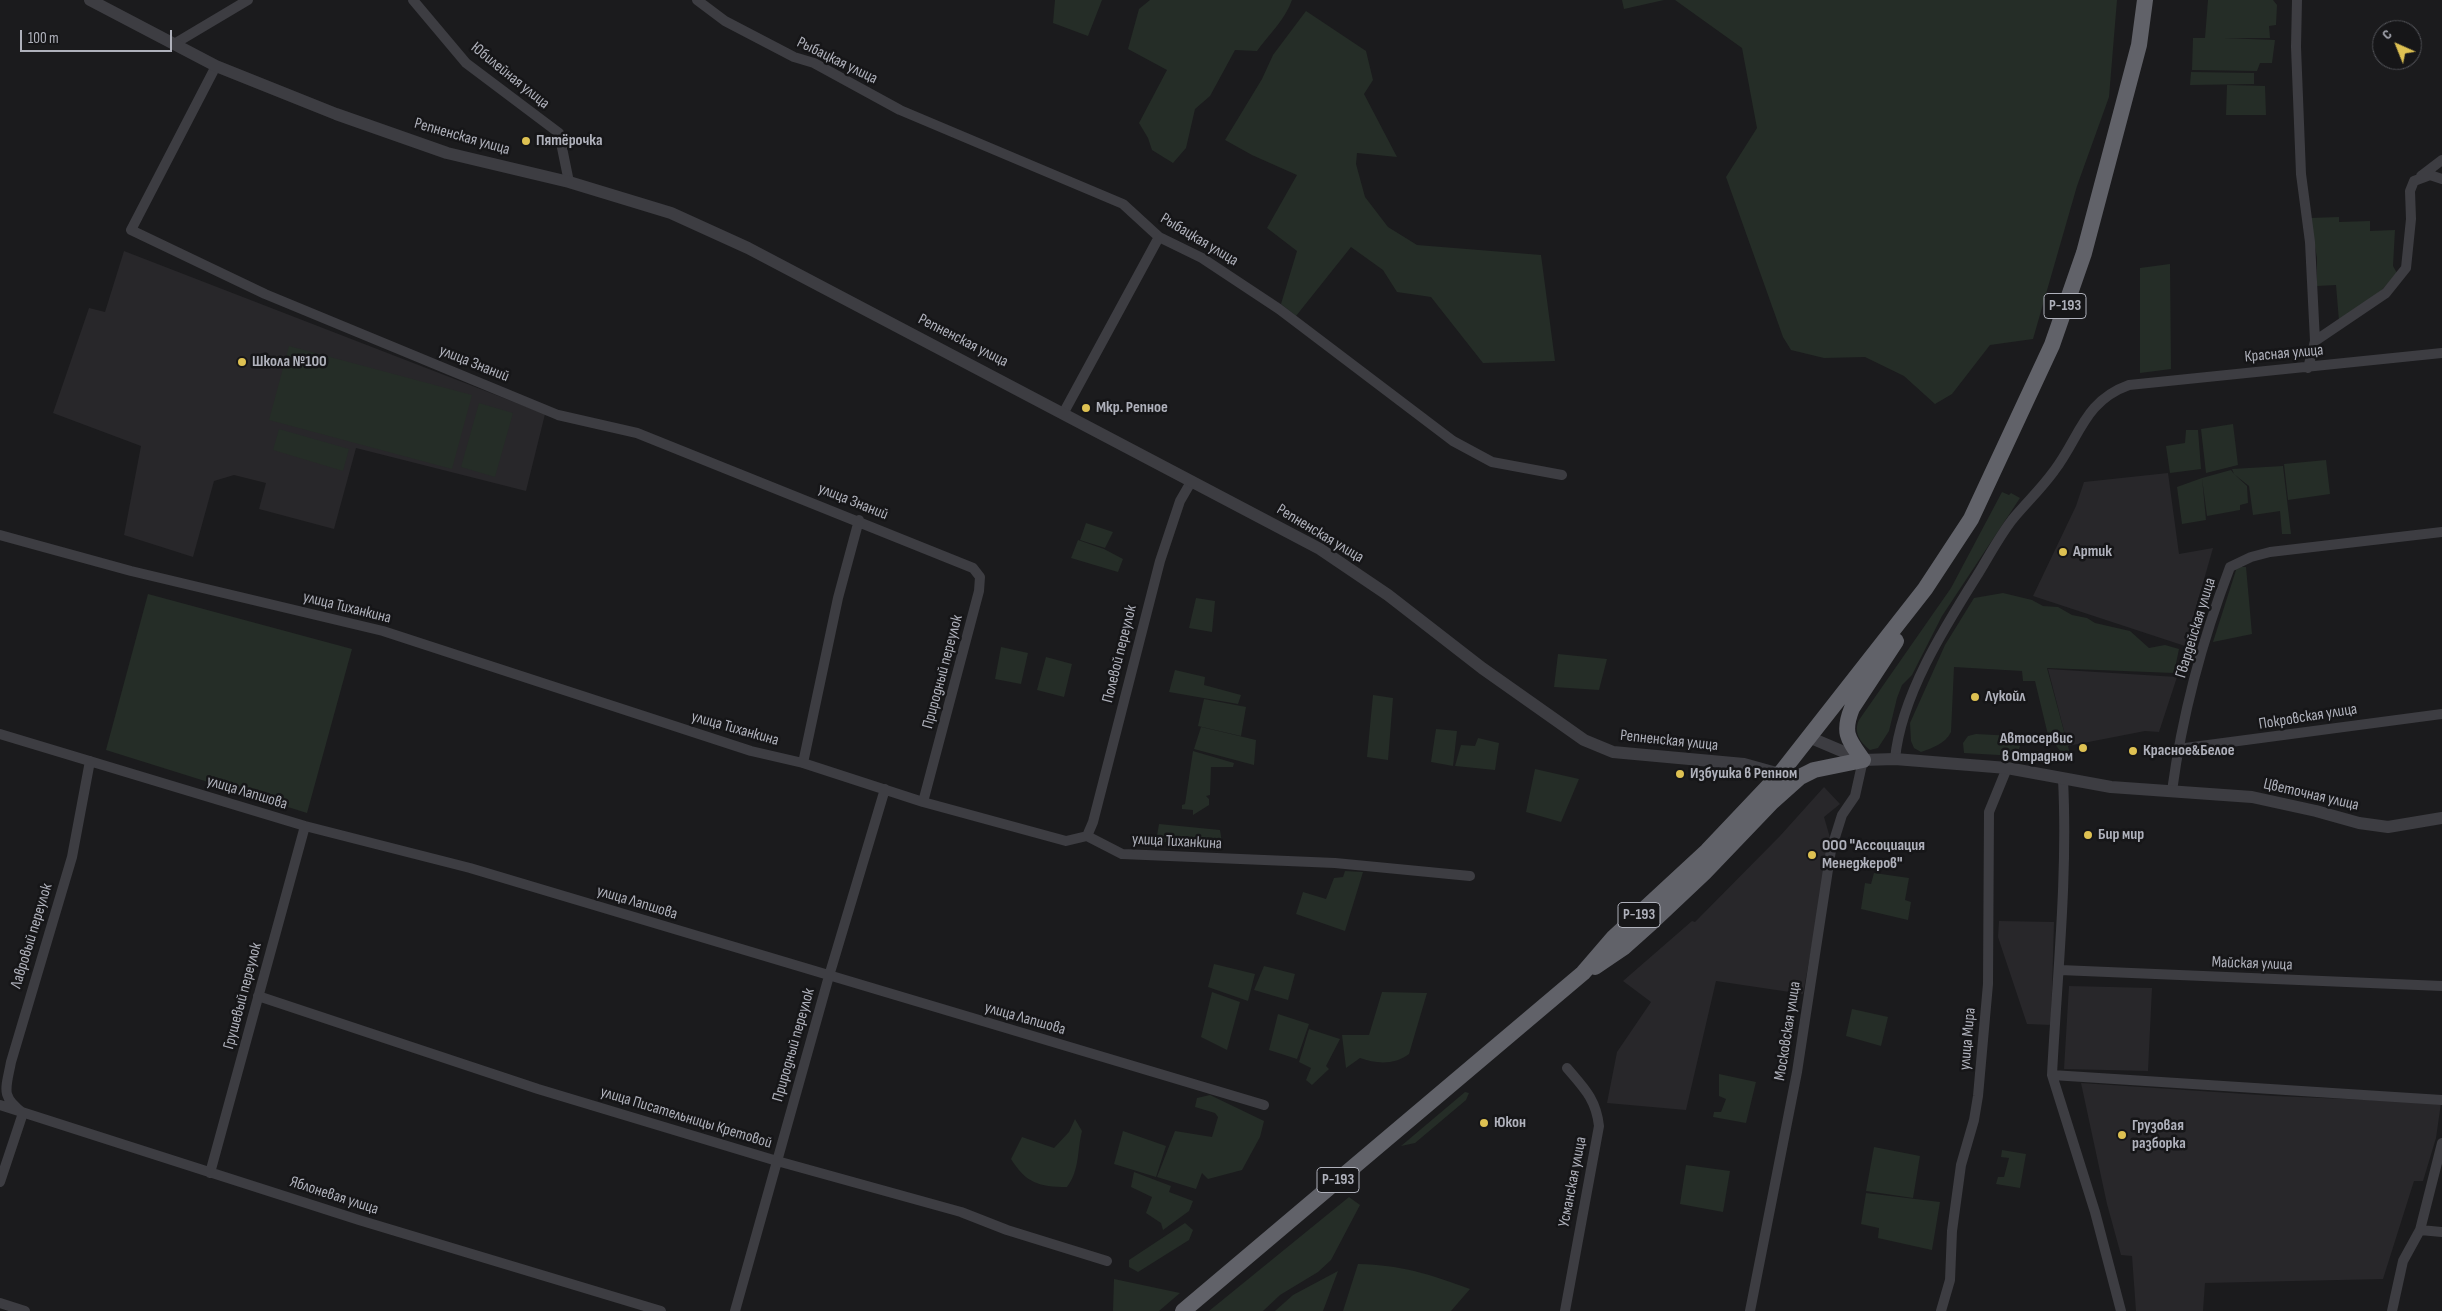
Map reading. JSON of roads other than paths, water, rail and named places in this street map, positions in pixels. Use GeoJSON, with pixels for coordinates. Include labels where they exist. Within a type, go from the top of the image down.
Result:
{"type":"FeatureCollection","features":[{"type":"Feature","properties":{"kind":"highway","name":"Р-193"},"geometry":{"type":"LineString","coordinates":[[1182,1311],[1583,973],[1614,938],[1707,851],[1780,774],[1925,589],[1970,520],[2052,344],[2084,252],[2105,178],[2139,44],[2145,0]]}},
{"type":"Feature","properties":{"kind":"highway"},"geometry":{"type":"LineString","coordinates":[[1583,973],[1606,960],[1651,922],[1704,873],[1772,802],[1800,777],[1814,770],[1863,760],[1846,734],[1848,718],[1852,708],[1893,646],[1925,589]]}},
{"type":"Feature","properties":{"kind":"street","name":"Репненская улица"},"geometry":{"type":"LineString","coordinates":[[90,0],[216,66],[336,114],[446,153],[569,182],[671,213],[748,248],[1064,412],[1320,549],[1388,595],[1482,668],[1584,740],[1613,752],[1744,764],[1780,774]]}},
{"type":"Feature","properties":{"kind":"street"},"geometry":{"type":"LineString","coordinates":[[174,44],[248,0]]}},
{"type":"Feature","properties":{"kind":"street","name":"Юбилейная улица"},"geometry":{"type":"LineString","coordinates":[[413,0],[466,63],[559,133],[569,182]]}},
{"type":"Feature","properties":{"kind":"street","name":"Рыбацкая улица"},"geometry":{"type":"LineString","coordinates":[[696,0],[724,20],[794,57],[814,63],[900,110],[1123,204],[1158,237],[1202,258],[1279,309],[1454,441],[1492,462],[1562,475]]}},
{"type":"Feature","properties":{"kind":"street"},"geometry":{"type":"LineString","coordinates":[[2297,0],[2296,47],[2301,174],[2310,242],[2314,341],[2308,368]]}},
{"type":"Feature","properties":{"kind":"street","name":"улица Знаний"},"geometry":{"type":"LineString","coordinates":[[216,66],[131,230],[265,294],[558,414],[637,433],[965,563],[973,568],[980,577]]}},
{"type":"Feature","properties":{"kind":"street"},"geometry":{"type":"LineString","coordinates":[[2314,341],[2386,292],[2406,268],[2411,219],[2410,191],[2414,181],[2442,160]]}},
{"type":"Feature","properties":{"kind":"street"},"geometry":{"type":"LineString","coordinates":[[2414,181],[2430,175],[2442,178]]}},
{"type":"Feature","properties":{"kind":"street"},"geometry":{"type":"LineString","coordinates":[[1064,412],[1158,237]]}},
{"type":"Feature","properties":{"kind":"street","name":"Красная улица"},"geometry":{"type":"LineString","coordinates":[[1894,759],[1896,740],[1907,709],[1926,666],[1969,588],[2012,521],[2056,470],[2091,411],[2104,398],[2129,385],[2191,377],[2308,368],[2442,353]]}},
{"type":"Feature","properties":{"kind":"street","name":"Полевой переулок"},"geometry":{"type":"LineString","coordinates":[[1087,836],[1093,822],[1160,561],[1180,501],[1192,482]]}},
{"type":"Feature","properties":{"kind":"street"},"geometry":{"type":"LineString","coordinates":[[803,763],[838,598],[859,520]]}},
{"type":"Feature","properties":{"kind":"street","name":"Гвардейская улица"},"geometry":{"type":"LineString","coordinates":[[2172,791],[2178,750],[2205,642],[2230,567],[2251,557],[2270,552],[2442,532]]}},
{"type":"Feature","properties":{"kind":"street","name":"улица Тиханкина"},"geometry":{"type":"LineString","coordinates":[[0,535],[131,571],[382,631],[751,751],[803,763],[923,802],[1066,841],[1087,836],[1122,854],[1335,863],[1470,876]]}},
{"type":"Feature","properties":{"kind":"street","name":"Природный переулок"},"geometry":{"type":"LineString","coordinates":[[923,802],[972,624],[980,591],[980,577]]}},
{"type":"Feature","properties":{"kind":"street","name":"Покровская улица"},"geometry":{"type":"LineString","coordinates":[[2178,750],[2442,714]]}},
{"type":"Feature","properties":{"kind":"street","name":"улица Лапшова"},"geometry":{"type":"LineString","coordinates":[[0,734],[305,826],[470,868],[1264,1105]]}},
{"type":"Feature","properties":{"kind":"street"},"geometry":{"type":"LineString","coordinates":[[1810,738],[1863,760]]}},
{"type":"Feature","properties":{"kind":"street","name":"Цветочная улица"},"geometry":{"type":"LineString","coordinates":[[1863,760],[1894,759],[2008,768],[2111,787],[2252,797],[2316,810],[2359,823],[2388,827],[2442,818]]}},
{"type":"Feature","properties":{"kind":"street","name":"Московская улица"},"geometry":{"type":"LineString","coordinates":[[1750,1311],[1797,1072],[1831,850],[1842,815],[1855,796],[1863,760]]}},
{"type":"Feature","properties":{"kind":"street","name":"Лавровый переулок"},"geometry":{"type":"LineString","coordinates":[[23,1113],[10,1103],[6,1096],[9,1071],[72,858],[90,761]]}},
{"type":"Feature","properties":{"kind":"street","name":"улица Мира"},"geometry":{"type":"LineString","coordinates":[[1941,1311],[1950,1280],[1952,1231],[1961,1165],[1974,1120],[1978,1096],[1988,984],[1989,812],[2008,768]]}},
{"type":"Feature","properties":{"kind":"street"},"geometry":{"type":"LineString","coordinates":[[2063,779],[2065,836],[2060,970],[2052,1075],[2095,1212],[2120,1311]]}},
{"type":"Feature","properties":{"kind":"street","name":"Природный переулок"},"geometry":{"type":"LineString","coordinates":[[735,1311],[829,976],[885,789]]}},
{"type":"Feature","properties":{"kind":"street","name":"Грушевый переулок"},"geometry":{"type":"LineString","coordinates":[[210,1172],[305,826]]}},
{"type":"Feature","properties":{"kind":"street","name":"Майская улица"},"geometry":{"type":"LineString","coordinates":[[2060,970],[2442,986]]}},
{"type":"Feature","properties":{"kind":"street","name":"улица Писательницы Кретовой"},"geometry":{"type":"LineString","coordinates":[[258,996],[538,1090],[777,1161],[961,1212],[1007,1230],[1107,1261]]}},
{"type":"Feature","properties":{"kind":"street","name":"Усманская улица"},"geometry":{"type":"LineString","coordinates":[[1565,1311],[1599,1126],[1597,1108],[1588,1092],[1567,1068]]}},
{"type":"Feature","properties":{"kind":"street"},"geometry":{"type":"LineString","coordinates":[[2052,1075],[2442,1100]]}},
{"type":"Feature","properties":{"kind":"street","name":"Яблоневая улица"},"geometry":{"type":"LineString","coordinates":[[0,1105],[359,1220],[661,1311]]}},
{"type":"Feature","properties":{"kind":"street"},"geometry":{"type":"LineString","coordinates":[[0,1182],[23,1113]]}},
{"type":"Feature","properties":{"kind":"street"},"geometry":{"type":"LineString","coordinates":[[2392,1311],[2403,1261],[2420,1230],[2442,1143]]}},
{"type":"Feature","properties":{"kind":"street"},"geometry":{"type":"LineString","coordinates":[[2420,1230],[2442,1232]]}},
{"type":"Feature","properties":{"kind":"street"},"geometry":{"type":"LineString","coordinates":[[0,1303],[25,1311]]}},
{"type":"Feature","properties":{"kind":"place","name":"Пятёрочка"},"geometry":{"type":"Point","coordinates":[526,141]}},
{"type":"Feature","properties":{"kind":"place","name":"Школа №100"},"geometry":{"type":"Point","coordinates":[242,362]}},
{"type":"Feature","properties":{"kind":"place","name":"Мкр. Репное"},"geometry":{"type":"Point","coordinates":[1086,408]}},
{"type":"Feature","properties":{"kind":"place","name":"Артик"},"geometry":{"type":"Point","coordinates":[2063,552]}},
{"type":"Feature","properties":{"kind":"place","name":"Лукойл"},"geometry":{"type":"Point","coordinates":[1975,697]}},
{"type":"Feature","properties":{"kind":"place","name":"Автосервис в Отрадном"},"geometry":{"type":"Point","coordinates":[2083,748]}},
{"type":"Feature","properties":{"kind":"place","name":"Красное&Белое"},"geometry":{"type":"Point","coordinates":[2133,751]}},
{"type":"Feature","properties":{"kind":"place","name":"Избушка в Репном"},"geometry":{"type":"Point","coordinates":[1680,774]}},
{"type":"Feature","properties":{"kind":"place","name":"Бир мир"},"geometry":{"type":"Point","coordinates":[2088,835]}},
{"type":"Feature","properties":{"kind":"place","name":"ООО \"Ассоциация Менеджеров\""},"geometry":{"type":"Point","coordinates":[1812,855]}},
{"type":"Feature","properties":{"kind":"place","name":"Юкон"},"geometry":{"type":"Point","coordinates":[1484,1123]}},
{"type":"Feature","properties":{"kind":"place","name":"Грузовая разборка"},"geometry":{"type":"Point","coordinates":[2122,1135]}}]}
